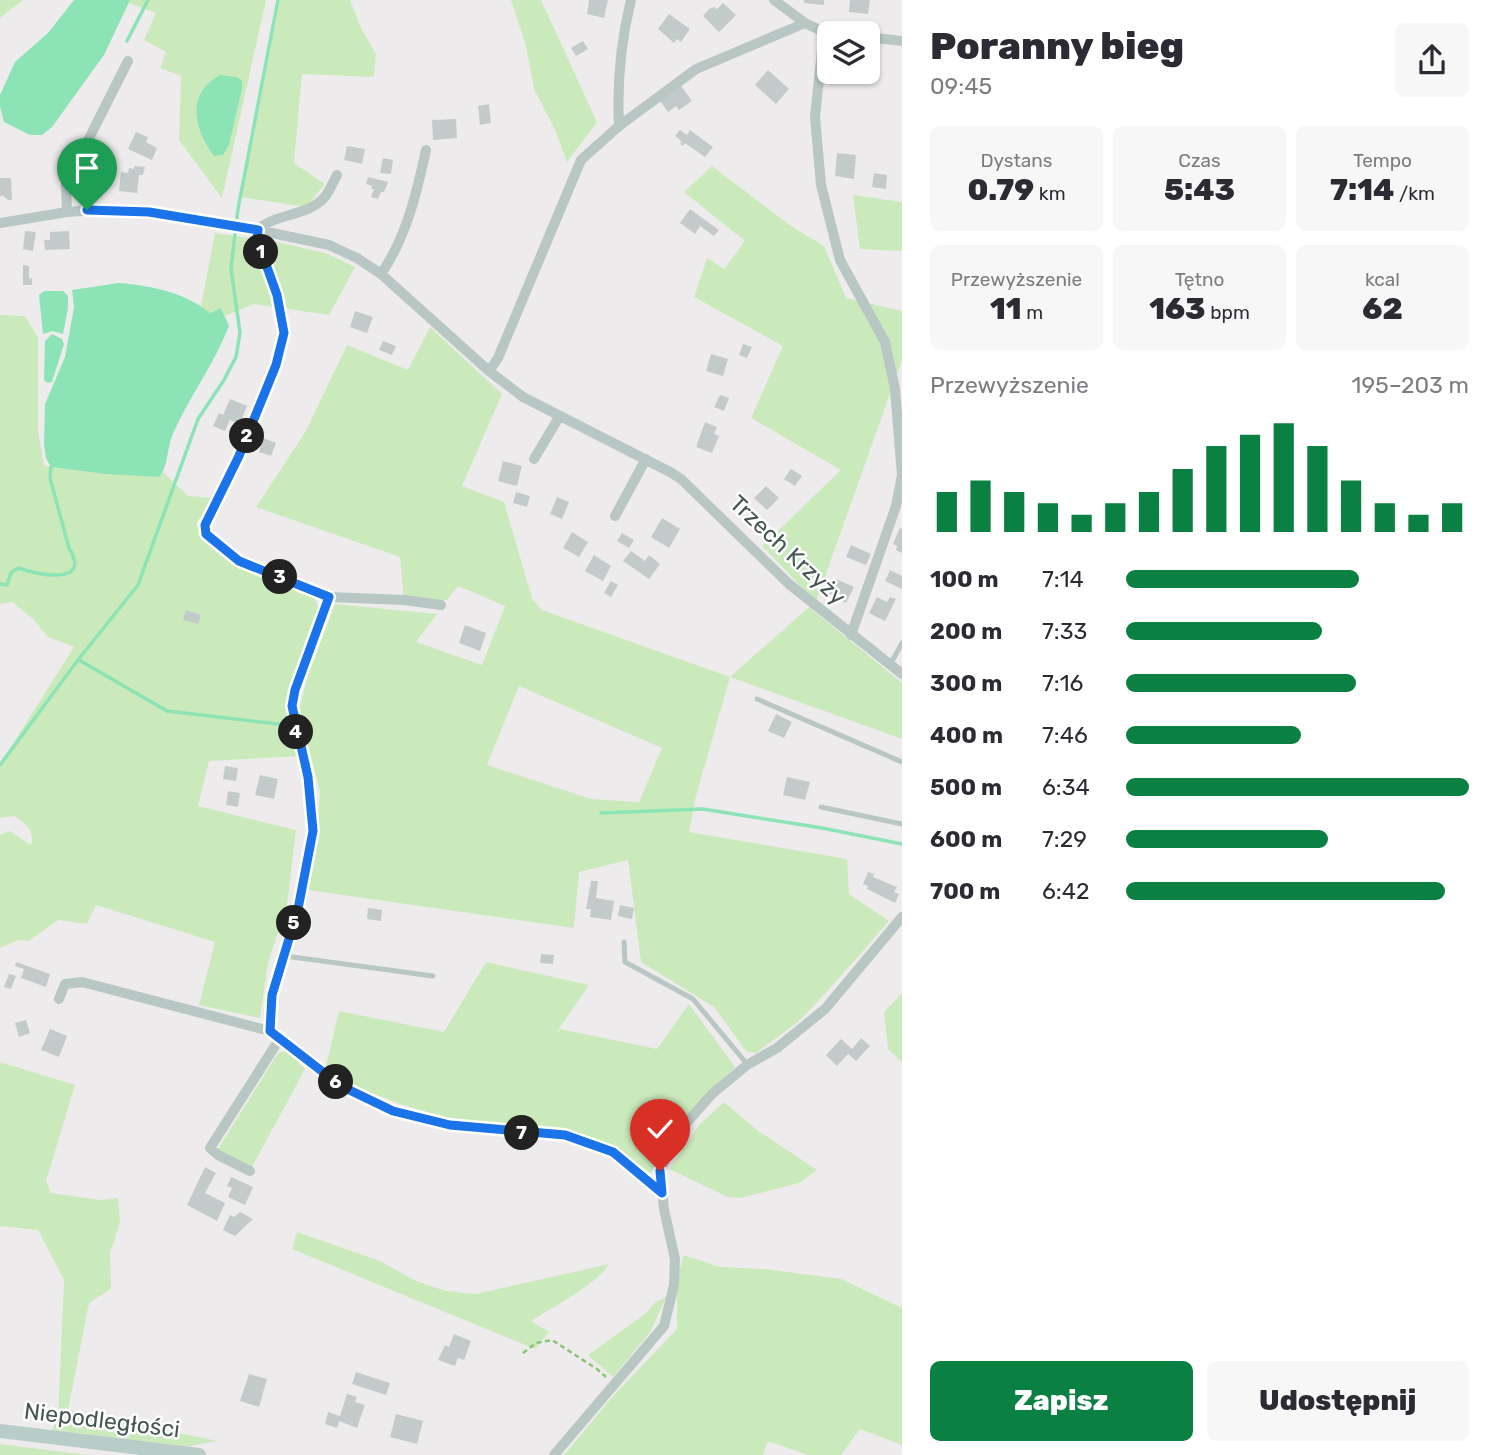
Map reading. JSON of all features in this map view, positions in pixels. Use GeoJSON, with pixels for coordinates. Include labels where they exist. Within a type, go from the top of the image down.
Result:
{"type":"FeatureCollection","features":[{"type":"Feature","properties":{"kind":"street"},"geometry":{"type":"LineString","coordinates":[[619,126],[618,100],[626,19],[631,0]]}},
{"type":"Feature","properties":{"kind":"street"},"geometry":{"type":"LineString","coordinates":[[774,0],[805,23],[817,28]]}},
{"type":"Feature","properties":{"kind":"street"},"geometry":{"type":"LineString","coordinates":[[489,371],[498,358],[581,159],[619,126],[696,69],[805,23]]}},
{"type":"Feature","properties":{"kind":"street"},"geometry":{"type":"LineString","coordinates":[[880,38],[902,41]]}},
{"type":"Feature","properties":{"kind":"street"},"geometry":{"type":"LineString","coordinates":[[67,212],[66,184],[128,61]]}},
{"type":"Feature","properties":{"kind":"street"},"geometry":{"type":"LineString","coordinates":[[821,84],[815,117],[821,185],[841,260],[885,342],[895,389],[902,475],[896,506],[851,635]]}},
{"type":"Feature","properties":{"kind":"street"},"geometry":{"type":"LineString","coordinates":[[381,274],[399,242],[426,150]]}},
{"type":"Feature","properties":{"kind":"street"},"geometry":{"type":"LineString","coordinates":[[337,175],[324,199],[307,210],[263,224],[258,230],[257,239],[277,295],[284,333],[276,365],[239,456],[210,511],[205,525],[206,534],[239,561],[329,597],[404,600],[441,605]]}},
{"type":"Feature","properties":{"kind":"street","name":"Trzech Krzyży"},"geometry":{"type":"LineString","coordinates":[[0,223],[67,212],[107,209],[149,212],[244,227],[329,245],[357,258],[381,274],[489,371],[523,397],[646,459],[692,488],[789,583],[902,674]]}},
{"type":"Feature","properties":{"kind":"street"},"geometry":{"type":"LineString","coordinates":[[534,459],[559,417]]}},
{"type":"Feature","properties":{"kind":"street"},"geometry":{"type":"LineString","coordinates":[[615,516],[646,459]]}},
{"type":"Feature","properties":{"kind":"street"},"geometry":{"type":"LineString","coordinates":[[270,1031],[272,995],[298,909],[313,831],[308,777],[292,706],[295,690],[329,597]]}},
{"type":"Feature","properties":{"kind":"street"},"geometry":{"type":"LineString","coordinates":[[554,1455],[664,1326],[674,1285],[675,1259],[660,1171],[674,1136],[712,1094],[747,1065],[777,1048],[825,1009],[902,917]]}},
{"type":"Feature","properties":{"kind":"street"},"geometry":{"type":"LineString","coordinates":[[59,999],[65,984],[82,982],[270,1031],[341,1086],[393,1111],[450,1125],[565,1135],[613,1152],[662,1193]]}},
{"type":"Feature","properties":{"kind":"street"},"geometry":{"type":"LineString","coordinates":[[250,1171],[210,1149],[280,1038]]}},
{"type":"Feature","properties":{"kind":"street","name":"Niepodległości"},"geometry":{"type":"LineString","coordinates":[[0,1431],[199,1455]]}},
{"type":"Feature","properties":{"kind":"lane"},"geometry":{"type":"LineString","coordinates":[[890,665],[902,643]]}},
{"type":"Feature","properties":{"kind":"lane"},"geometry":{"type":"LineString","coordinates":[[757,699],[902,762]]}},
{"type":"Feature","properties":{"kind":"lane"},"geometry":{"type":"LineString","coordinates":[[821,807],[902,824]]}},
{"type":"Feature","properties":{"kind":"lane"},"geometry":{"type":"LineString","coordinates":[[624,942],[625,962],[693,999],[747,1065]]}},
{"type":"Feature","properties":{"kind":"lane"},"geometry":{"type":"LineString","coordinates":[[285,956],[433,976]]}},
{"type":"Feature","properties":{"kind":"path"},"geometry":{"type":"LineString","coordinates":[[523,1353],[536,1343],[552,1340],[597,1368],[613,1385]]}},
{"type":"Feature","properties":{"kind":"shaded area"},"geometry":{"type":"Polygon","coordinates":[[[0,0],[23,0],[0,18],[0,0]]]}},
{"type":"Feature","properties":{"kind":"shaded area"},"geometry":{"type":"Polygon","coordinates":[[[74,0],[130,0],[104,55],[52,127],[42,135],[30,135],[4,122],[0,95],[15,62],[48,33],[74,0]]]}},
{"type":"Feature","properties":{"kind":"shaded area"},"geometry":{"type":"Polygon","coordinates":[[[130,0],[266,0],[222,198],[179,140],[181,76],[160,68],[166,52],[144,40],[156,13],[129,3],[130,0]]]}},
{"type":"Feature","properties":{"kind":"shaded area"},"geometry":{"type":"Polygon","coordinates":[[[280,0],[350,0],[361,28],[376,54],[374,77],[302,74],[294,163],[325,184],[306,207],[240,197],[280,0]]]}},
{"type":"Feature","properties":{"kind":"shaded area"},"geometry":{"type":"Polygon","coordinates":[[[511,0],[541,0],[597,122],[567,162],[556,132],[534,89],[526,46],[511,0]]]}},
{"type":"Feature","properties":{"kind":"shaded area"},"geometry":{"type":"Polygon","coordinates":[[[220,75],[242,80],[242,89],[229,145],[223,155],[214,156],[202,135],[196,112],[201,92],[220,75]]]}},
{"type":"Feature","properties":{"kind":"shaded area"},"geometry":{"type":"Polygon","coordinates":[[[712,166],[791,226],[824,246],[846,298],[902,311],[902,360],[816,602],[762,546],[841,470],[751,418],[783,346],[694,297],[707,258],[724,269],[745,241],[684,192],[712,166]]]}},
{"type":"Feature","properties":{"kind":"shaded area"},"geometry":{"type":"Polygon","coordinates":[[[853,195],[902,202],[902,251],[860,249],[853,195]]]}},
{"type":"Feature","properties":{"kind":"shaded area"},"geometry":{"type":"Polygon","coordinates":[[[215,233],[277,242],[325,253],[355,267],[329,315],[254,304],[225,316],[221,308],[210,313],[201,306],[215,233]]]}},
{"type":"Feature","properties":{"kind":"shaded area"},"geometry":{"type":"Polygon","coordinates":[[[119,283],[167,291],[210,313],[221,308],[229,326],[178,422],[159,477],[51,467],[46,458],[45,404],[65,357],[74,307],[72,290],[119,283]]]}},
{"type":"Feature","properties":{"kind":"shaded area"},"geometry":{"type":"Polygon","coordinates":[[[44,291],[63,291],[68,296],[63,334],[52,331],[43,334],[39,295],[44,291]]]}},
{"type":"Feature","properties":{"kind":"shaded area"},"geometry":{"type":"Polygon","coordinates":[[[0,315],[25,316],[38,338],[38,431],[44,466],[159,477],[163,472],[188,496],[212,498],[196,524],[202,538],[252,570],[313,596],[319,608],[287,700],[300,756],[209,761],[198,806],[296,830],[287,905],[268,963],[260,1018],[199,1005],[215,942],[96,905],[87,924],[58,920],[29,941],[18,940],[0,948],[0,835],[9,831],[31,845],[32,836],[29,828],[15,816],[0,818],[0,764],[74,647],[48,637],[34,620],[12,602],[0,604],[0,315]]]}},
{"type":"Feature","properties":{"kind":"shaded area"},"geometry":{"type":"Polygon","coordinates":[[[430,327],[502,394],[462,486],[504,502],[532,598],[542,610],[730,677],[696,796],[689,832],[847,859],[849,894],[889,921],[798,1022],[756,1053],[746,1051],[714,1007],[641,962],[628,860],[579,872],[574,928],[308,890],[313,855],[316,852],[320,792],[299,711],[307,679],[335,604],[437,614],[416,642],[482,665],[505,606],[458,586],[447,600],[404,600],[400,557],[256,507],[306,431],[347,345],[408,370],[430,327]],[[519,686],[487,765],[591,799],[639,802],[662,748],[519,686]]]}},
{"type":"Feature","properties":{"kind":"shaded area"},"geometry":{"type":"Polygon","coordinates":[[[52,334],[62,339],[64,344],[52,382],[47,383],[44,380],[45,341],[52,334]]]}},
{"type":"Feature","properties":{"kind":"shaded area"},"geometry":{"type":"Polygon","coordinates":[[[809,607],[902,683],[902,739],[730,677],[809,607]]]}},
{"type":"Feature","properties":{"kind":"shaded area"},"geometry":{"type":"Polygon","coordinates":[[[486,962],[589,985],[556,1033],[560,1029],[657,1049],[689,1004],[735,1067],[670,1132],[658,1166],[650,1173],[615,1148],[565,1129],[477,1123],[447,1118],[400,1104],[345,1082],[325,1070],[339,1011],[444,1032],[486,962]]]}},
{"type":"Feature","properties":{"kind":"shaded area"},"geometry":{"type":"Polygon","coordinates":[[[902,993],[902,1062],[888,1049],[884,1012],[902,993]]]}},
{"type":"Feature","properties":{"kind":"shaded area"},"geometry":{"type":"Polygon","coordinates":[[[287,1051],[305,1069],[250,1171],[218,1149],[278,1053],[287,1051]]]}},
{"type":"Feature","properties":{"kind":"shaded area"},"geometry":{"type":"Polygon","coordinates":[[[0,1062],[75,1085],[46,1181],[51,1193],[100,1200],[118,1198],[120,1223],[110,1253],[111,1289],[89,1303],[68,1410],[217,1441],[185,1447],[52,1430],[58,1416],[64,1280],[38,1230],[0,1226],[0,1062]]]}},
{"type":"Feature","properties":{"kind":"shaded area"},"geometry":{"type":"Polygon","coordinates":[[[724,1102],[757,1130],[817,1170],[799,1183],[740,1198],[728,1197],[669,1169],[700,1124],[724,1102]]]}},
{"type":"Feature","properties":{"kind":"shaded area"},"geometry":{"type":"Polygon","coordinates":[[[297,1232],[380,1261],[416,1281],[446,1291],[476,1294],[609,1264],[585,1287],[531,1321],[549,1332],[535,1349],[292,1249],[297,1232]]]}},
{"type":"Feature","properties":{"kind":"shaded area"},"geometry":{"type":"Polygon","coordinates":[[[684,1255],[720,1267],[765,1269],[841,1279],[902,1308],[902,1445],[860,1429],[841,1455],[808,1455],[768,1441],[763,1455],[564,1455],[615,1394],[677,1329],[677,1277],[684,1255]]]}},
{"type":"Feature","properties":{"kind":"shaded area"},"geometry":{"type":"Polygon","coordinates":[[[666,1297],[651,1331],[613,1377],[588,1355],[645,1314],[656,1302],[666,1297]]]}},
{"type":"Feature","properties":{"kind":"shaded area"},"geometry":{"type":"Polygon","coordinates":[[[0,1444],[88,1455],[0,1455],[0,1444]]]}},
{"type":"Feature","properties":{"kind":"building"},"geometry":{"type":"Polygon","coordinates":[[[589,0],[608,0],[604,18],[587,14],[589,0]]]}},
{"type":"Feature","properties":{"kind":"building"},"geometry":{"type":"Polygon","coordinates":[[[804,0],[824,0],[824,5],[804,3],[804,0]]]}},
{"type":"Feature","properties":{"kind":"building"},"geometry":{"type":"Polygon","coordinates":[[[850,0],[870,0],[868,14],[849,12],[850,0]]]}},
{"type":"Feature","properties":{"kind":"building"},"geometry":{"type":"Polygon","coordinates":[[[723,3],[736,15],[719,32],[703,16],[709,9],[717,9],[723,3]]]}},
{"type":"Feature","properties":{"kind":"building"},"geometry":{"type":"Polygon","coordinates":[[[669,14],[690,29],[681,42],[677,39],[674,43],[658,29],[669,14]]]}},
{"type":"Feature","properties":{"kind":"building"},"geometry":{"type":"Polygon","coordinates":[[[583,41],[588,49],[576,56],[571,48],[583,41]]]}},
{"type":"Feature","properties":{"kind":"building"},"geometry":{"type":"Polygon","coordinates":[[[768,70],[789,89],[776,104],[755,85],[768,70]]]}},
{"type":"Feature","properties":{"kind":"building"},"geometry":{"type":"Polygon","coordinates":[[[679,83],[692,101],[679,110],[676,106],[668,112],[658,98],[679,83]]]}},
{"type":"Feature","properties":{"kind":"building"},"geometry":{"type":"Polygon","coordinates":[[[489,104],[491,123],[480,125],[478,106],[489,104]]]}},
{"type":"Feature","properties":{"kind":"building"},"geometry":{"type":"Polygon","coordinates":[[[456,119],[457,138],[433,140],[432,120],[456,119]]]}},
{"type":"Feature","properties":{"kind":"building"},"geometry":{"type":"Polygon","coordinates":[[[680,130],[687,135],[690,130],[713,147],[705,157],[685,143],[683,146],[675,136],[680,130]]]}},
{"type":"Feature","properties":{"kind":"building"},"geometry":{"type":"Polygon","coordinates":[[[136,132],[148,137],[146,142],[157,148],[152,160],[128,149],[136,132]]]}},
{"type":"Feature","properties":{"kind":"building"},"geometry":{"type":"Polygon","coordinates":[[[347,146],[365,149],[362,164],[344,160],[347,146]]]}},
{"type":"Feature","properties":{"kind":"building"},"geometry":{"type":"Polygon","coordinates":[[[837,153],[856,155],[854,179],[835,176],[837,153]]]}},
{"type":"Feature","properties":{"kind":"building"},"geometry":{"type":"Polygon","coordinates":[[[383,158],[393,160],[391,174],[380,173],[383,158]]]}},
{"type":"Feature","properties":{"kind":"building"},"geometry":{"type":"Polygon","coordinates":[[[134,166],[145,167],[143,175],[139,175],[137,193],[119,191],[121,172],[128,173],[129,168],[134,169],[134,166]]]}},
{"type":"Feature","properties":{"kind":"building"},"geometry":{"type":"Polygon","coordinates":[[[874,173],[887,175],[886,189],[872,187],[874,173]]]}},
{"type":"Feature","properties":{"kind":"building"},"geometry":{"type":"Polygon","coordinates":[[[368,177],[388,182],[378,199],[371,197],[374,189],[366,184],[368,177]]]}},
{"type":"Feature","properties":{"kind":"building"},"geometry":{"type":"Polygon","coordinates":[[[0,178],[11,178],[12,200],[2,195],[0,197],[0,178]]]}},
{"type":"Feature","properties":{"kind":"building"},"geometry":{"type":"Polygon","coordinates":[[[690,209],[719,230],[714,236],[700,226],[695,234],[680,223],[690,209]]]}},
{"type":"Feature","properties":{"kind":"building"},"geometry":{"type":"Polygon","coordinates":[[[25,231],[36,232],[33,251],[23,249],[25,231]]]}},
{"type":"Feature","properties":{"kind":"building"},"geometry":{"type":"Polygon","coordinates":[[[69,231],[70,249],[45,250],[44,240],[50,240],[50,232],[69,231]]]}},
{"type":"Feature","properties":{"kind":"building"},"geometry":{"type":"Polygon","coordinates":[[[23,265],[29,266],[32,285],[23,285],[23,265]]]}},
{"type":"Feature","properties":{"kind":"building"},"geometry":{"type":"Polygon","coordinates":[[[355,311],[373,317],[367,333],[350,327],[355,311]]]}},
{"type":"Feature","properties":{"kind":"building"},"geometry":{"type":"Polygon","coordinates":[[[383,341],[396,346],[392,355],[379,350],[383,341]]]}},
{"type":"Feature","properties":{"kind":"building"},"geometry":{"type":"Polygon","coordinates":[[[743,344],[752,347],[747,358],[739,355],[743,344]]]}},
{"type":"Feature","properties":{"kind":"building"},"geometry":{"type":"Polygon","coordinates":[[[711,354],[728,359],[723,376],[706,371],[711,354]]]}},
{"type":"Feature","properties":{"kind":"building"},"geometry":{"type":"Polygon","coordinates":[[[720,395],[729,398],[724,411],[714,407],[720,395]]]}},
{"type":"Feature","properties":{"kind":"building"},"geometry":{"type":"Polygon","coordinates":[[[230,399],[247,406],[240,424],[230,420],[225,431],[213,426],[219,413],[223,415],[230,399]]]}},
{"type":"Feature","properties":{"kind":"building"},"geometry":{"type":"Polygon","coordinates":[[[705,422],[717,427],[714,434],[719,436],[712,453],[696,447],[705,422]]]}},
{"type":"Feature","properties":{"kind":"building"},"geometry":{"type":"Polygon","coordinates":[[[263,438],[276,443],[271,456],[259,452],[263,438]]]}},
{"type":"Feature","properties":{"kind":"building"},"geometry":{"type":"Polygon","coordinates":[[[503,461],[522,466],[517,486],[498,481],[503,461]]]}},
{"type":"Feature","properties":{"kind":"building"},"geometry":{"type":"Polygon","coordinates":[[[791,469],[802,476],[795,486],[784,479],[791,469]]]}},
{"type":"Feature","properties":{"kind":"building"},"geometry":{"type":"Polygon","coordinates":[[[766,486],[779,498],[767,510],[754,498],[766,486]]]}},
{"type":"Feature","properties":{"kind":"building"},"geometry":{"type":"Polygon","coordinates":[[[516,492],[530,496],[527,507],[513,503],[516,492]]]}},
{"type":"Feature","properties":{"kind":"building"},"geometry":{"type":"Polygon","coordinates":[[[557,497],[569,502],[562,519],[550,514],[557,497]]]}},
{"type":"Feature","properties":{"kind":"building"},"geometry":{"type":"Polygon","coordinates":[[[662,518],[680,529],[669,548],[651,537],[662,518]]]}},
{"type":"Feature","properties":{"kind":"building"},"geometry":{"type":"Polygon","coordinates":[[[900,528],[902,553],[896,550],[897,546],[893,544],[900,528]]]}},
{"type":"Feature","properties":{"kind":"building"},"geometry":{"type":"Polygon","coordinates":[[[572,532],[588,542],[579,557],[563,548],[572,532]]]}},
{"type":"Feature","properties":{"kind":"building"},"geometry":{"type":"Polygon","coordinates":[[[622,533],[634,540],[629,548],[617,541],[622,533]]]}},
{"type":"Feature","properties":{"kind":"building"},"geometry":{"type":"Polygon","coordinates":[[[851,545],[871,554],[866,565],[846,557],[851,545]]]}},
{"type":"Feature","properties":{"kind":"building"},"geometry":{"type":"Polygon","coordinates":[[[631,551],[645,561],[649,555],[660,564],[649,579],[623,561],[631,551]]]}},
{"type":"Feature","properties":{"kind":"building"},"geometry":{"type":"Polygon","coordinates":[[[594,555],[611,566],[603,581],[585,571],[594,555]]]}},
{"type":"Feature","properties":{"kind":"building"},"geometry":{"type":"Polygon","coordinates":[[[890,570],[902,576],[902,589],[885,581],[890,570]]]}},
{"type":"Feature","properties":{"kind":"building"},"geometry":{"type":"Polygon","coordinates":[[[836,579],[854,587],[846,603],[828,595],[836,579]]]}},
{"type":"Feature","properties":{"kind":"building"},"geometry":{"type":"Polygon","coordinates":[[[611,581],[618,585],[611,597],[604,593],[611,581]]]}},
{"type":"Feature","properties":{"kind":"building"},"geometry":{"type":"Polygon","coordinates":[[[877,597],[887,602],[890,597],[896,599],[885,621],[869,613],[877,597]]]}},
{"type":"Feature","properties":{"kind":"building"},"geometry":{"type":"Polygon","coordinates":[[[186,610],[201,615],[198,624],[183,620],[186,610]]]}},
{"type":"Feature","properties":{"kind":"building"},"geometry":{"type":"Polygon","coordinates":[[[465,625],[486,633],[480,651],[459,643],[465,625]]]}},
{"type":"Feature","properties":{"kind":"building"},"geometry":{"type":"Polygon","coordinates":[[[776,714],[792,722],[784,738],[768,731],[776,714]]]}},
{"type":"Feature","properties":{"kind":"building"},"geometry":{"type":"Polygon","coordinates":[[[225,766],[238,768],[236,781],[223,779],[225,766]]]}},
{"type":"Feature","properties":{"kind":"building"},"geometry":{"type":"Polygon","coordinates":[[[260,775],[278,779],[274,799],[255,795],[260,775]]]}},
{"type":"Feature","properties":{"kind":"building"},"geometry":{"type":"Polygon","coordinates":[[[787,777],[810,782],[805,800],[783,795],[787,777]]]}},
{"type":"Feature","properties":{"kind":"building"},"geometry":{"type":"Polygon","coordinates":[[[228,791],[240,793],[238,807],[226,805],[228,791]]]}},
{"type":"Feature","properties":{"kind":"building"},"geometry":{"type":"Polygon","coordinates":[[[868,872],[874,874],[873,877],[897,887],[894,892],[899,894],[895,903],[867,889],[868,886],[863,884],[868,872]]]}},
{"type":"Feature","properties":{"kind":"building"},"geometry":{"type":"Polygon","coordinates":[[[591,881],[598,881],[596,898],[614,901],[611,920],[590,917],[591,909],[586,909],[591,881]]]}},
{"type":"Feature","properties":{"kind":"building"},"geometry":{"type":"Polygon","coordinates":[[[620,905],[634,908],[632,919],[618,916],[620,905]]]}},
{"type":"Feature","properties":{"kind":"building"},"geometry":{"type":"Polygon","coordinates":[[[368,908],[382,910],[381,921],[367,919],[368,908]]]}},
{"type":"Feature","properties":{"kind":"building"},"geometry":{"type":"Polygon","coordinates":[[[541,954],[554,955],[553,964],[540,963],[541,954]]]}},
{"type":"Feature","properties":{"kind":"building"},"geometry":{"type":"Polygon","coordinates":[[[16,962],[50,974],[46,987],[21,978],[24,969],[15,966],[16,962]]]}},
{"type":"Feature","properties":{"kind":"building"},"geometry":{"type":"Polygon","coordinates":[[[9,974],[16,976],[11,989],[4,987],[9,974]]]}},
{"type":"Feature","properties":{"kind":"building"},"geometry":{"type":"Polygon","coordinates":[[[26,1020],[30,1033],[19,1037],[15,1023],[26,1020]]]}},
{"type":"Feature","properties":{"kind":"building"},"geometry":{"type":"Polygon","coordinates":[[[50,1029],[67,1036],[59,1057],[41,1050],[50,1029]]]}},
{"type":"Feature","properties":{"kind":"building"},"geometry":{"type":"Polygon","coordinates":[[[861,1038],[870,1046],[856,1061],[848,1054],[837,1066],[826,1055],[841,1039],[852,1049],[861,1038]]]}},
{"type":"Feature","properties":{"kind":"building"},"geometry":{"type":"Polygon","coordinates":[[[205,1167],[216,1173],[205,1193],[225,1203],[217,1221],[187,1205],[205,1167]]]}},
{"type":"Feature","properties":{"kind":"building"},"geometry":{"type":"Polygon","coordinates":[[[231,1177],[253,1187],[245,1205],[228,1197],[232,1188],[227,1186],[231,1177]]]}},
{"type":"Feature","properties":{"kind":"building"},"geometry":{"type":"Polygon","coordinates":[[[240,1212],[253,1219],[235,1236],[223,1230],[230,1215],[234,1217],[240,1212]]]}},
{"type":"Feature","properties":{"kind":"building"},"geometry":{"type":"Polygon","coordinates":[[[454,1334],[471,1341],[464,1360],[458,1358],[455,1366],[438,1360],[445,1345],[449,1347],[454,1334]]]}},
{"type":"Feature","properties":{"kind":"building"},"geometry":{"type":"Polygon","coordinates":[[[356,1372],[390,1383],[386,1395],[352,1384],[356,1372]]]}},
{"type":"Feature","properties":{"kind":"building"},"geometry":{"type":"Polygon","coordinates":[[[249,1374],[267,1379],[259,1407],[240,1401],[249,1374]]]}},
{"type":"Feature","properties":{"kind":"building"},"geometry":{"type":"Polygon","coordinates":[[[347,1394],[357,1397],[355,1402],[365,1405],[357,1428],[339,1421],[337,1428],[325,1424],[328,1412],[340,1416],[347,1394]]]}},
{"type":"Feature","properties":{"kind":"building"},"geometry":{"type":"Polygon","coordinates":[[[396,1414],[423,1421],[417,1444],[390,1437],[396,1414]]]}},
{"type":"Feature","properties":{"kind":"waterway"},"geometry":{"type":"LineString","coordinates":[[127,41],[148,0]]}},
{"type":"Feature","properties":{"kind":"waterway"},"geometry":{"type":"LineString","coordinates":[[0,765],[138,585],[198,419],[236,357],[240,333],[231,268],[238,209],[278,0]]}},
{"type":"Feature","properties":{"kind":"waterway"},"geometry":{"type":"LineString","coordinates":[[0,584],[7,585],[11,573],[18,568],[48,575],[68,573],[74,568],[50,478],[51,467]]}},
{"type":"Feature","properties":{"kind":"waterway"},"geometry":{"type":"LineString","coordinates":[[79,660],[167,711],[304,727]]}},
{"type":"Feature","properties":{"kind":"waterway"},"geometry":{"type":"LineString","coordinates":[[601,813],[703,809],[902,844]]}},
{"type":"Feature","properties":{"kind":"route"},"geometry":{"type":"LineString","coordinates":[[87,210],[149,212],[258,230],[257,239],[277,295],[284,333],[276,365],[239,456],[205,525],[206,534],[239,561],[329,597],[295,690],[292,706],[308,777],[313,831],[298,909],[272,995],[270,1031],[341,1086],[393,1111],[450,1125],[565,1135],[613,1152],[662,1193],[660,1171]]}}]}
